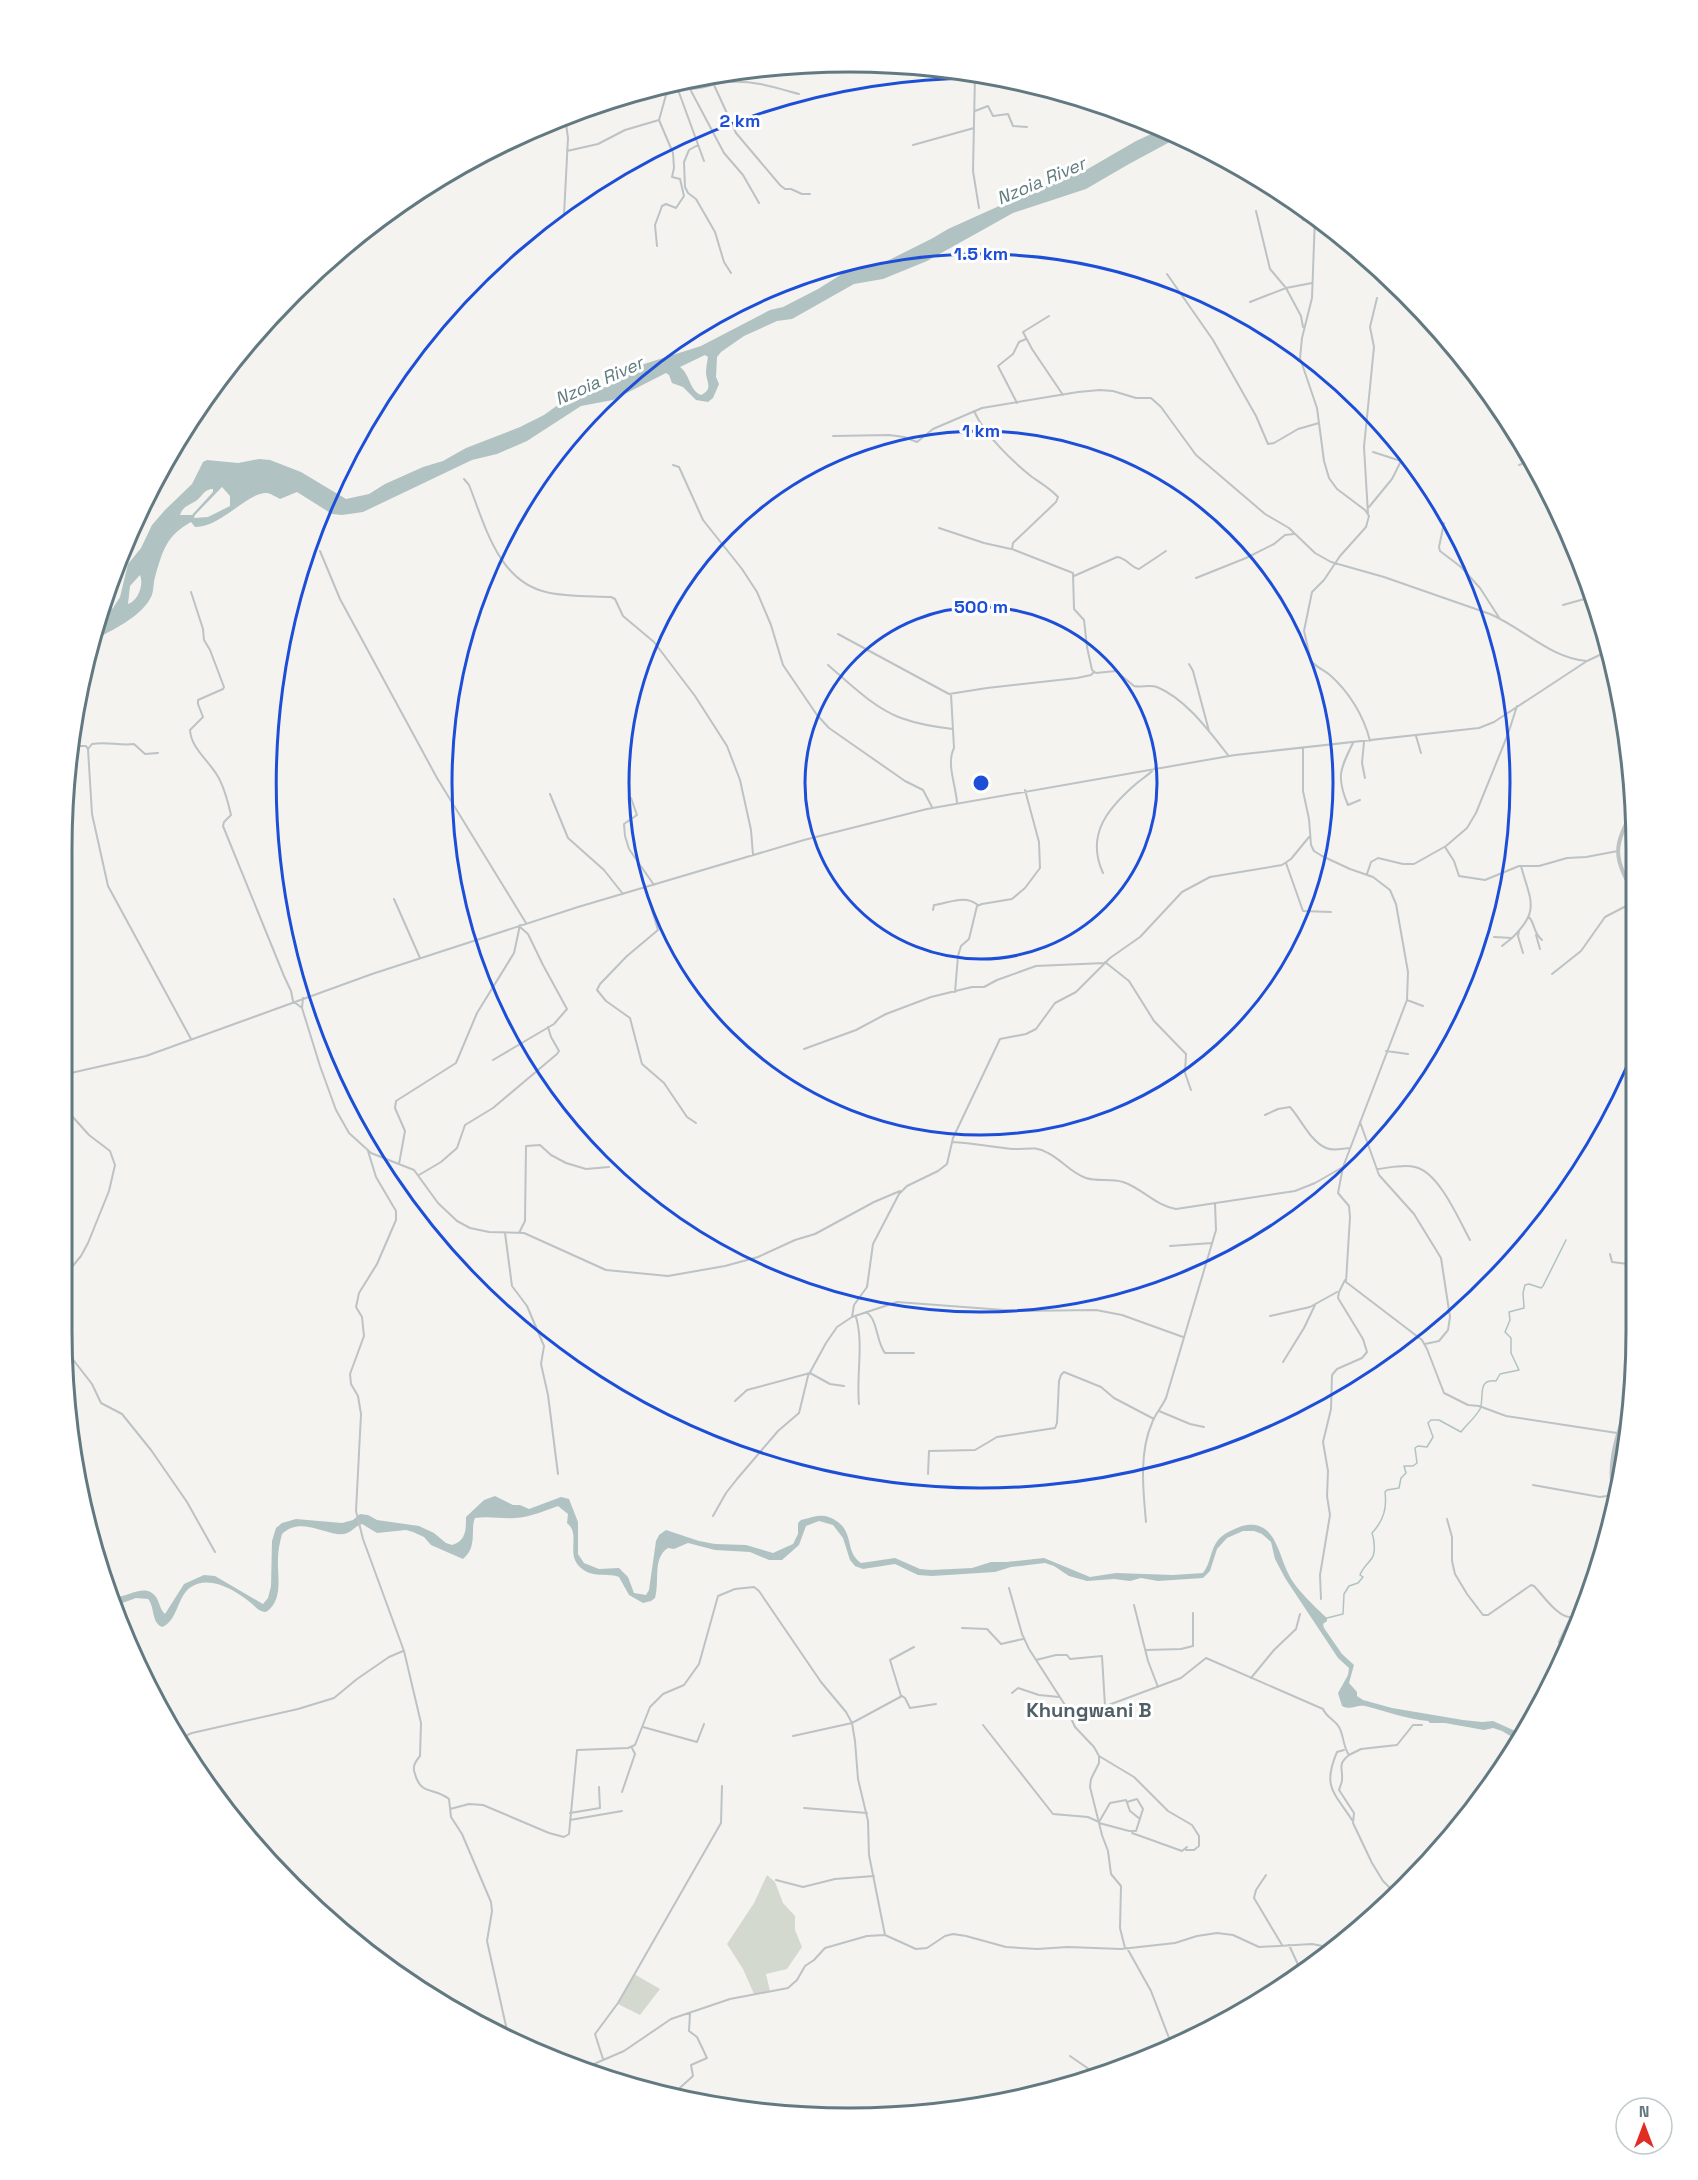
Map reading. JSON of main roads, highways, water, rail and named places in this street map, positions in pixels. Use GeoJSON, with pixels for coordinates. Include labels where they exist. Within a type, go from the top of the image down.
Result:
{"type":"FeatureCollection","features":[{"type":"Feature","properties":{"kind":"waterway"},"geometry":{"type":"LineString","coordinates":[[1327,1618],[1343,1614],[1344,1594],[1349,1586],[1358,1583],[1363,1577],[1360,1575],[1361,1572],[1373,1555],[1372,1533],[1384,1514],[1385,1492],[1399,1488],[1401,1478],[1406,1473],[1404,1466],[1413,1466],[1417,1463],[1415,1448],[1427,1447],[1433,1437],[1428,1423],[1431,1420],[1439,1420],[1461,1432],[1480,1409],[1483,1386],[1490,1381],[1496,1381],[1500,1374],[1519,1370],[1511,1353],[1511,1338],[1505,1332],[1510,1320],[1509,1312],[1524,1308],[1525,1285],[1541,1288],[1543,1286],[1566,1240]]}},
{"type":"Feature","properties":{"kind":"district","name":"Khungwani B"},"geometry":{"type":"Point","coordinates":[1089,1710]}},
{"type":"Feature","properties":{"kind":"water label","name":"Nzoia River"},"geometry":{"type":"Point","coordinates":[1041,181]}},
{"type":"Feature","properties":{"kind":"water label","name":"Nzoia River"},"geometry":{"type":"Point","coordinates":[599,381]}}]}
